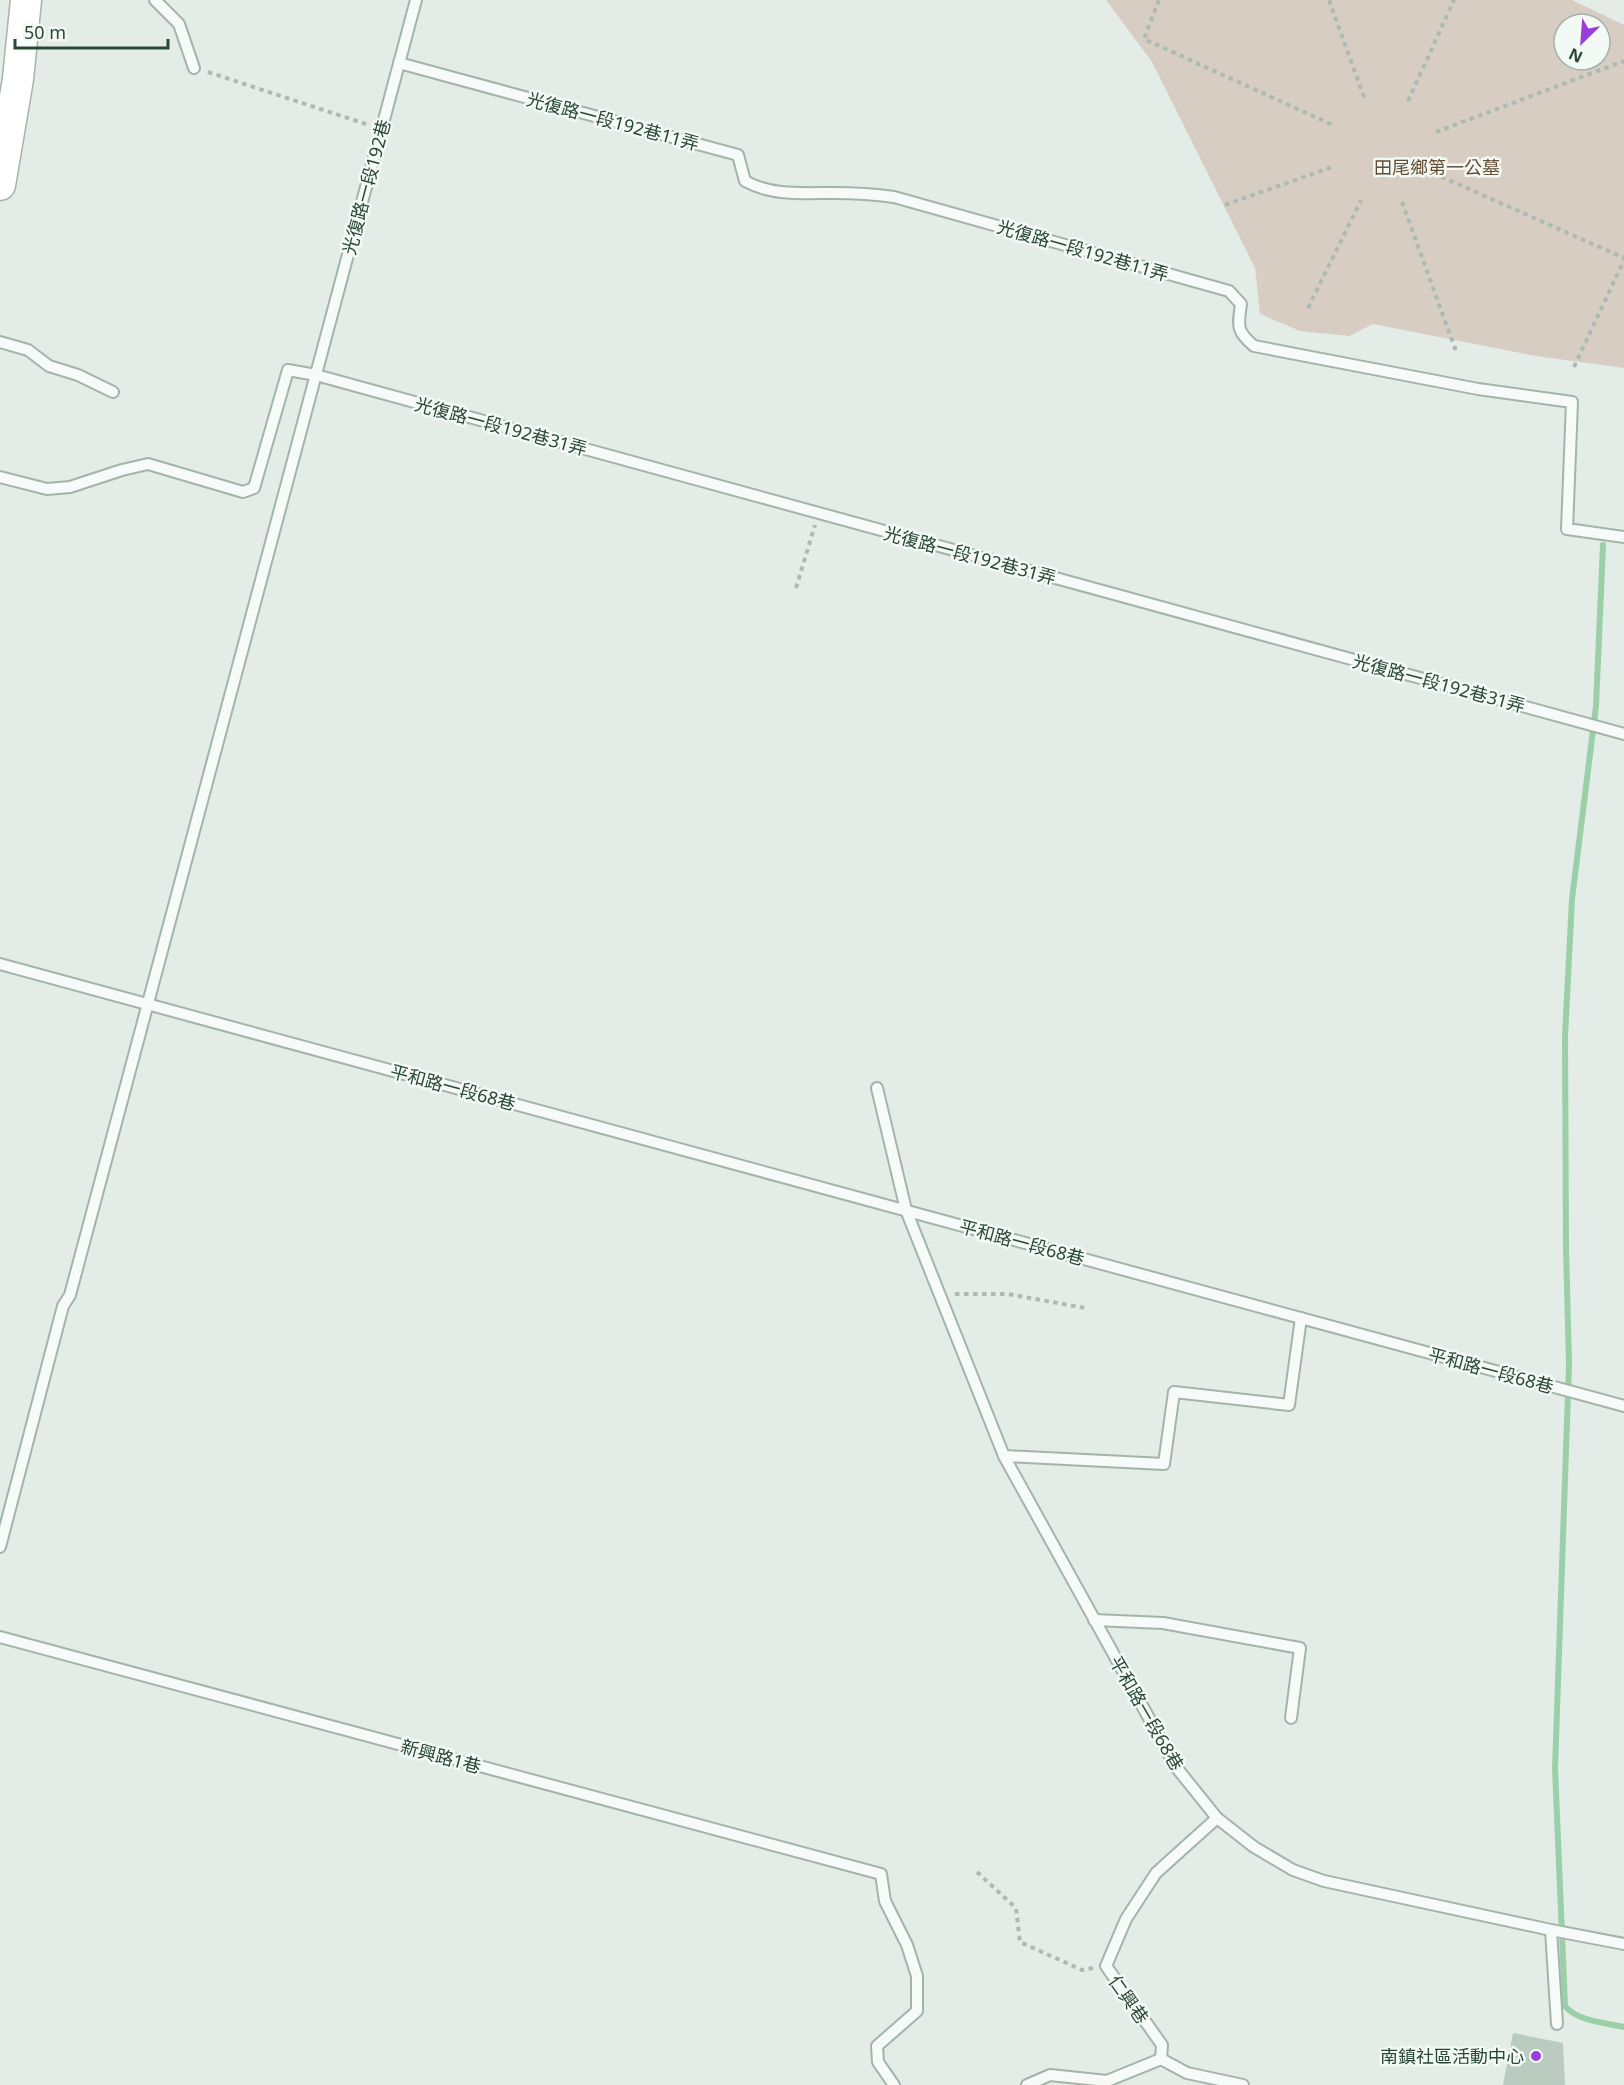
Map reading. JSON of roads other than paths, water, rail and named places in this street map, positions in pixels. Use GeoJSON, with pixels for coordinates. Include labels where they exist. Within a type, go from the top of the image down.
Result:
{"type":"FeatureCollection","features":[{"type":"Feature","properties":{"kind":"street"},"geometry":{"type":"LineString","coordinates":[[0,185],[18,79],[26,0]]}},
{"type":"Feature","properties":{"kind":"lane"},"geometry":{"type":"LineString","coordinates":[[155,0],[179,24],[194,68]]}},
{"type":"Feature","properties":{"kind":"lane","name":"光復路一段192巷"},"geometry":{"type":"LineString","coordinates":[[0,1547],[63,1306],[70,1295],[149,1004],[417,0]]}},
{"type":"Feature","properties":{"kind":"lane","name":"光復路一段192巷11弄"},"geometry":{"type":"LineString","coordinates":[[399,63],[738,155],[745,181],[757,187],[792,194],[863,193],[894,197],[1229,291],[1241,304],[1238,328],[1254,346],[1478,389],[1572,402],[1567,529],[1624,537]]}},
{"type":"Feature","properties":{"kind":"lane"},"geometry":{"type":"LineString","coordinates":[[0,342],[28,350],[49,366],[78,375],[113,392]]}},
{"type":"Feature","properties":{"kind":"lane","name":"光復路一段192巷31弄"},"geometry":{"type":"LineString","coordinates":[[0,477],[47,489],[70,488],[122,470],[148,464],[243,492],[254,489],[288,370],[316,375],[1624,734]]}},
{"type":"Feature","properties":{"kind":"lane","name":"平和路一段68巷"},"geometry":{"type":"LineString","coordinates":[[0,964],[1624,1406]]}},
{"type":"Feature","properties":{"kind":"lane"},"geometry":{"type":"LineString","coordinates":[[877,1088],[906,1210]]}},
{"type":"Feature","properties":{"kind":"lane","name":"平和路一段68巷"},"geometry":{"type":"LineString","coordinates":[[906,1210],[1004,1456],[1176,1767],[1216,1818],[1254,1847],[1293,1870],[1324,1881],[1624,1944]]}},
{"type":"Feature","properties":{"kind":"lane"},"geometry":{"type":"LineString","coordinates":[[1004,1456],[1164,1464],[1174,1392],[1289,1405],[1301,1318]]}},
{"type":"Feature","properties":{"kind":"lane"},"geometry":{"type":"LineString","coordinates":[[1094,1620],[1163,1623],[1300,1648],[1291,1718]]}},
{"type":"Feature","properties":{"kind":"lane","name":"新興路1巷"},"geometry":{"type":"LineString","coordinates":[[0,1637],[881,1874],[885,1901],[908,1945],[917,1976],[916,2011],[877,2046],[878,2062],[894,2085]]}},
{"type":"Feature","properties":{"kind":"lane","name":"仁興巷"},"geometry":{"type":"LineString","coordinates":[[1161,2059],[1162,2046],[1106,1966],[1126,1918],[1156,1873],[1216,1818]]}},
{"type":"Feature","properties":{"kind":"lane"},"geometry":{"type":"LineString","coordinates":[[1551,1930],[1557,2024]]}},
{"type":"Feature","properties":{"kind":"lane"},"geometry":{"type":"LineString","coordinates":[[1027,2085],[1050,2075],[1107,2081],[1161,2059],[1187,2073],[1243,2085]]}},
{"type":"Feature","properties":{"kind":"waterway"},"geometry":{"type":"LineString","coordinates":[[1603,545],[1596,706],[1572,899],[1565,1036],[1569,1364],[1555,1768],[1565,2006],[1584,2018],[1624,2027]]}},
{"type":"Feature","properties":{"kind":"place","name":"南鎮社區活動中心"},"geometry":{"type":"Point","coordinates":[1536,2056]}},
{"type":"Feature","properties":{"kind":"park label","name":"田尾鄉第一公墓"},"geometry":{"type":"Point","coordinates":[1437,167]}}]}
